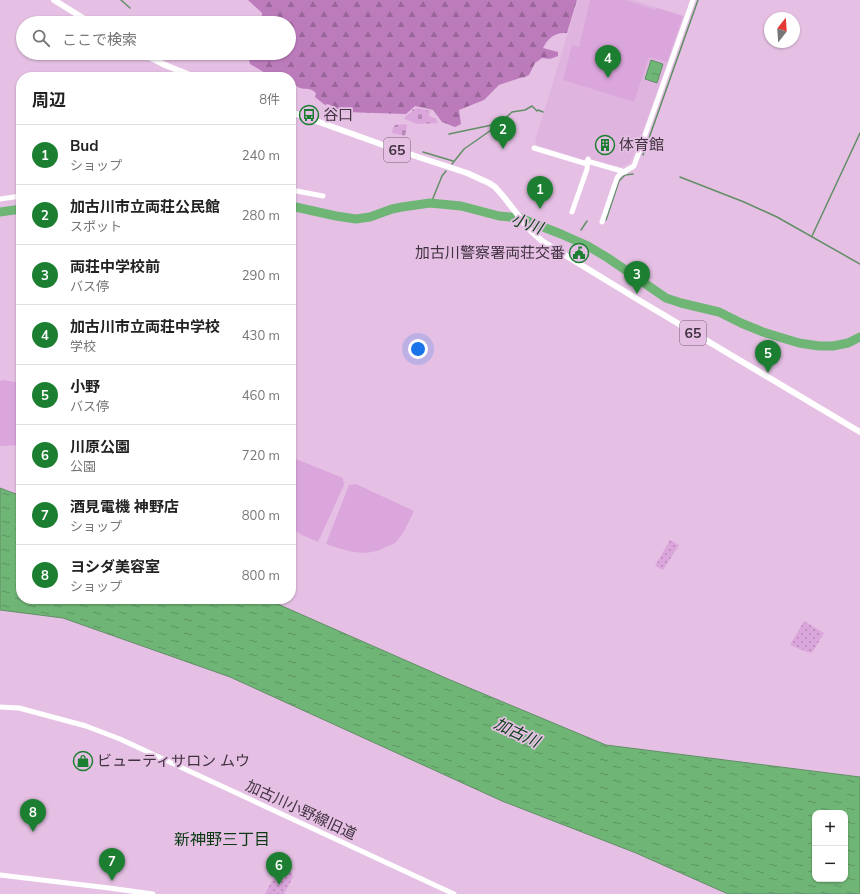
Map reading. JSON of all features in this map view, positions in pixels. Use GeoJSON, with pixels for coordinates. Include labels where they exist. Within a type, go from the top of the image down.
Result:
{"type":"FeatureCollection","features":[{"type":"Feature","properties":{"kind":"main road"},"geometry":{"type":"LineString","coordinates":[[54,0],[80,16]]}},
{"type":"Feature","properties":{"kind":"main road"},"geometry":{"type":"LineString","coordinates":[[155,60],[182,72]]}},
{"type":"Feature","properties":{"kind":"main road","name":"65"},"geometry":{"type":"LineString","coordinates":[[296,114],[467,173],[489,183],[495,187],[537,237],[650,307],[860,432]]}},
{"type":"Feature","properties":{"kind":"street"},"geometry":{"type":"LineString","coordinates":[[602,222],[617,178],[620,174],[634,166],[693,0]]}},
{"type":"Feature","properties":{"kind":"street"},"geometry":{"type":"LineString","coordinates":[[534,148],[588,161],[625,172]]}},
{"type":"Feature","properties":{"kind":"street"},"geometry":{"type":"LineString","coordinates":[[572,212],[585,175],[588,161]]}},
{"type":"Feature","properties":{"kind":"street"},"geometry":{"type":"LineString","coordinates":[[296,191],[323,196]]}},
{"type":"Feature","properties":{"kind":"street"},"geometry":{"type":"LineString","coordinates":[[0,199],[16,197]]}},
{"type":"Feature","properties":{"kind":"street","name":"加古川小野線旧道"},"geometry":{"type":"LineString","coordinates":[[0,707],[19,708],[86,726],[120,739],[454,894]]}},
{"type":"Feature","properties":{"kind":"street"},"geometry":{"type":"LineString","coordinates":[[0,875],[153,894]]}},
{"type":"Feature","properties":{"kind":"shaded area"},"geometry":{"type":"Polygon","coordinates":[[[578,0],[633,0],[684,16],[637,148],[630,163],[622,167],[614,165],[613,167],[587,158],[584,160],[536,145],[535,141],[578,0]]]}},
{"type":"Feature","properties":{"kind":"green space"},"geometry":{"type":"Polygon","coordinates":[[[248,0],[577,0],[567,33],[552,36],[543,48],[558,52],[558,56],[550,59],[542,58],[535,63],[529,75],[499,85],[484,100],[459,110],[461,124],[455,127],[442,122],[433,110],[415,106],[406,114],[343,112],[328,104],[325,105],[315,97],[316,93],[312,90],[296,86],[296,72],[264,72],[250,64],[249,60],[296,60],[296,16],[262,16],[262,13],[248,0]]]}},
{"type":"Feature","properties":{"kind":"green space"},"geometry":{"type":"Polygon","coordinates":[[[590,0],[625,0],[655,10],[656,8],[683,16],[667,62],[649,57],[634,102],[563,80],[572,45],[579,47],[590,0]]]}},
{"type":"Feature","properties":{"kind":"green space"},"geometry":{"type":"Polygon","coordinates":[[[418,108],[430,111],[429,116],[436,119],[438,123],[417,124],[405,119],[407,115],[412,112],[412,110],[418,108]]]}},
{"type":"Feature","properties":{"kind":"green space"},"geometry":{"type":"Polygon","coordinates":[[[406,124],[405,136],[392,133],[395,125],[406,124]]]}},
{"type":"Feature","properties":{"kind":"green space"},"geometry":{"type":"Polygon","coordinates":[[[3,380],[16,382],[16,445],[0,446],[0,381],[3,380]]]}},
{"type":"Feature","properties":{"kind":"green space"},"geometry":{"type":"Polygon","coordinates":[[[296,459],[343,478],[344,485],[318,542],[296,531],[296,459]]]}},
{"type":"Feature","properties":{"kind":"green space"},"geometry":{"type":"Polygon","coordinates":[[[356,484],[414,511],[400,538],[395,543],[378,550],[363,553],[349,551],[326,544],[349,485],[356,484]]]}},
{"type":"Feature","properties":{"kind":"green space"},"geometry":{"type":"Polygon","coordinates":[[[670,540],[679,545],[663,570],[655,566],[670,540]]]}},
{"type":"Feature","properties":{"kind":"green space"},"geometry":{"type":"Polygon","coordinates":[[[804,621],[824,633],[812,653],[790,645],[804,621]]]}},
{"type":"Feature","properties":{"kind":"green space"},"geometry":{"type":"Polygon","coordinates":[[[282,868],[291,871],[293,877],[284,894],[265,894],[278,869],[282,868]]]}},
{"type":"Feature","properties":{"kind":"water"},"geometry":{"type":"Polygon","coordinates":[[[651,60],[663,64],[657,83],[645,79],[651,60]]]}},
{"type":"Feature","properties":{"kind":"water","name":"加古川"},"geometry":{"type":"Polygon","coordinates":[[[0,488],[16,494],[16,604],[277,604],[448,679],[606,745],[860,777],[860,894],[728,894],[636,853],[502,801],[230,677],[63,618],[0,610],[0,488]]]}},
{"type":"Feature","properties":{"kind":"waterway"},"geometry":{"type":"LineString","coordinates":[[121,0],[130,8]]}},
{"type":"Feature","properties":{"kind":"waterway"},"geometry":{"type":"LineString","coordinates":[[643,155],[698,0]]}},
{"type":"Feature","properties":{"kind":"waterway"},"geometry":{"type":"LineString","coordinates":[[452,164],[464,149],[497,126],[512,112],[525,110],[532,106],[537,111],[543,112]]}},
{"type":"Feature","properties":{"kind":"waterway"},"geometry":{"type":"LineString","coordinates":[[449,134],[492,125]]}},
{"type":"Feature","properties":{"kind":"waterway"},"geometry":{"type":"LineString","coordinates":[[812,236],[860,133]]}},
{"type":"Feature","properties":{"kind":"waterway"},"geometry":{"type":"LineString","coordinates":[[423,152],[453,161]]}},
{"type":"Feature","properties":{"kind":"waterway"},"geometry":{"type":"LineString","coordinates":[[431,203],[442,176],[446,171]]}},
{"type":"Feature","properties":{"kind":"waterway"},"geometry":{"type":"LineString","coordinates":[[606,220],[619,181],[625,175],[633,174]]}},
{"type":"Feature","properties":{"kind":"waterway"},"geometry":{"type":"LineString","coordinates":[[680,177],[744,202],[777,217],[860,264]]}},
{"type":"Feature","properties":{"kind":"waterway","name":"小川"},"geometry":{"type":"LineString","coordinates":[[296,207],[356,219],[370,217],[392,209],[430,203],[461,206],[499,216],[520,218],[588,246],[666,298],[719,312],[763,332],[799,343],[819,346],[833,346],[848,343],[860,337]]}},
{"type":"Feature","properties":{"kind":"waterway","name":"小川"},"geometry":{"type":"LineString","coordinates":[[0,212],[16,210]]}},
{"type":"Feature","properties":{"kind":"waterway"},"geometry":{"type":"LineString","coordinates":[[581,230],[587,221]]}},
{"type":"Feature","properties":{"kind":"place","name":"加古川市立両荘中学校"},"geometry":{"type":"Point","coordinates":[608,78]}},
{"type":"Feature","properties":{"kind":"place","name":"谷口"},"geometry":{"type":"Point","coordinates":[309,115]}},
{"type":"Feature","properties":{"kind":"place","name":"体育館"},"geometry":{"type":"Point","coordinates":[605,145]}},
{"type":"Feature","properties":{"kind":"place","name":"加古川市立両荘公民館"},"geometry":{"type":"Point","coordinates":[503,149]}},
{"type":"Feature","properties":{"kind":"place","name":"Bud"},"geometry":{"type":"Point","coordinates":[540,209]}},
{"type":"Feature","properties":{"kind":"place","name":"加古川警察署両荘交番"},"geometry":{"type":"Point","coordinates":[579,253]}},
{"type":"Feature","properties":{"kind":"place","name":"両荘中学校前"},"geometry":{"type":"Point","coordinates":[637,294]}},
{"type":"Feature","properties":{"kind":"place","name":"小野"},"geometry":{"type":"Point","coordinates":[768,373]}},
{"type":"Feature","properties":{"kind":"place","name":"ビューティサロン ムウ"},"geometry":{"type":"Point","coordinates":[83,761]}},
{"type":"Feature","properties":{"kind":"place","name":"ヨシダ美容室"},"geometry":{"type":"Point","coordinates":[33,832]}},
{"type":"Feature","properties":{"kind":"place","name":"酒見電機 神野店"},"geometry":{"type":"Point","coordinates":[112,881]}},
{"type":"Feature","properties":{"kind":"place","name":"川原公園"},"geometry":{"type":"Point","coordinates":[279,885]}},
{"type":"Feature","properties":{"kind":"district","name":"新神野三丁目"},"geometry":{"type":"Point","coordinates":[222,839]}}]}
